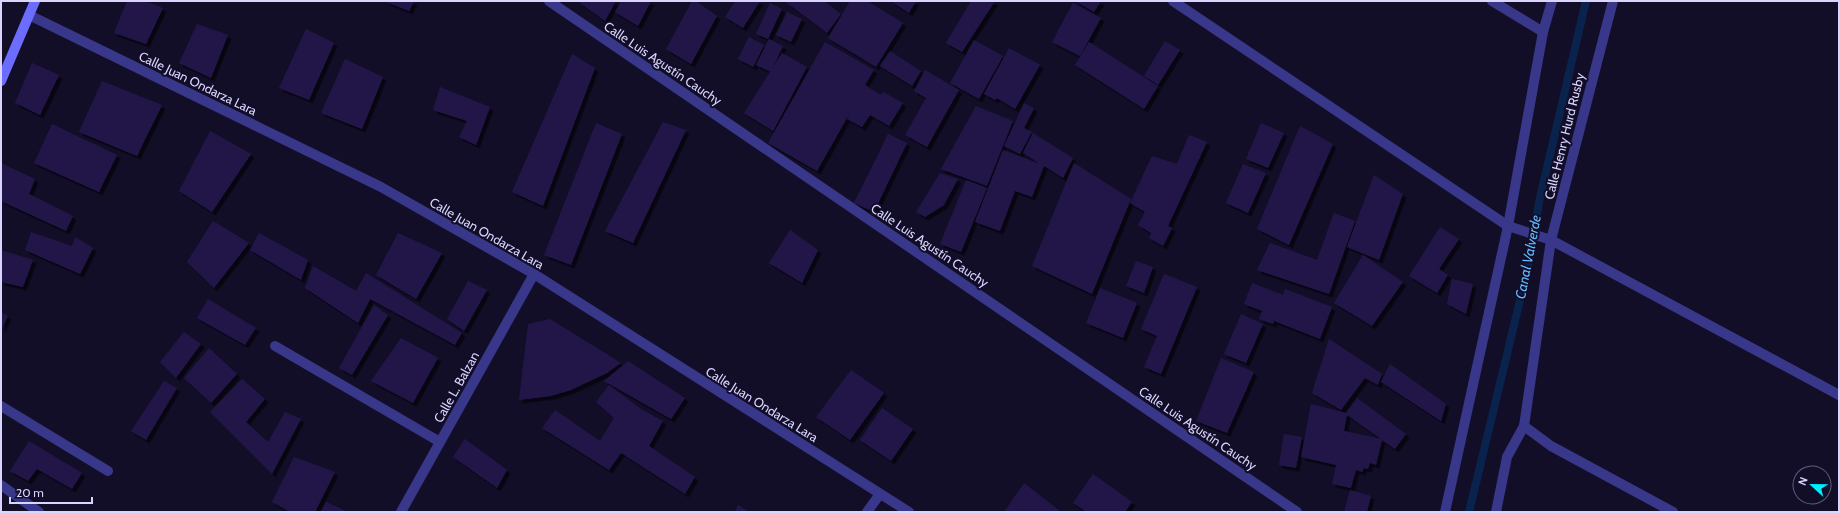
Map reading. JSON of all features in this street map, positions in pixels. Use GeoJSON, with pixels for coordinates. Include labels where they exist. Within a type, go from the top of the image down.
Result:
{"type":"FeatureCollection","features":[{"type":"Feature","properties":{"kind":"main road"},"geometry":{"type":"LineString","coordinates":[[1,81],[35,1]]}},
{"type":"Feature","properties":{"kind":"street","name":"Calle Luis Agustín Cauchy"},"geometry":{"type":"LineString","coordinates":[[549,1],[1297,512]]}},
{"type":"Feature","properties":{"kind":"street"},"geometry":{"type":"LineString","coordinates":[[1173,1],[1508,226],[1551,240],[1839,396]]}},
{"type":"Feature","properties":{"kind":"street"},"geometry":{"type":"LineString","coordinates":[[1492,1],[1543,32]]}},
{"type":"Feature","properties":{"kind":"street"},"geometry":{"type":"LineString","coordinates":[[1445,512],[1508,226],[1543,32],[1552,1]]}},
{"type":"Feature","properties":{"kind":"street","name":"Calle Henry Hurd Rusby"},"geometry":{"type":"LineString","coordinates":[[1496,512],[1507,457],[1524,426],[1551,240],[1613,1]]}},
{"type":"Feature","properties":{"kind":"street","name":"Calle Juan Ondarza Lara"},"geometry":{"type":"LineString","coordinates":[[29,15],[381,187],[534,274],[909,512]]}},
{"type":"Feature","properties":{"kind":"street","name":"Calle L. Balzan"},"geometry":{"type":"LineString","coordinates":[[401,512],[534,274]]}},
{"type":"Feature","properties":{"kind":"street"},"geometry":{"type":"LineString","coordinates":[[275,346],[440,442]]}},
{"type":"Feature","properties":{"kind":"street"},"geometry":{"type":"LineString","coordinates":[[1,406],[108,471]]}},
{"type":"Feature","properties":{"kind":"street"},"geometry":{"type":"LineString","coordinates":[[1524,426],[1551,446],[1673,512]]}},
{"type":"Feature","properties":{"kind":"street"},"geometry":{"type":"LineString","coordinates":[[1,485],[39,512]]}},
{"type":"Feature","properties":{"kind":"street"},"geometry":{"type":"LineString","coordinates":[[867,512],[880,494]]}},
{"type":"Feature","properties":{"kind":"building"},"geometry":{"type":"Polygon","coordinates":[[[127,1],[145,1],[163,8],[146,44],[114,33],[127,1]]]}},
{"type":"Feature","properties":{"kind":"building"},"geometry":{"type":"Polygon","coordinates":[[[384,1],[414,1],[409,11],[384,1]]]}},
{"type":"Feature","properties":{"kind":"building"},"geometry":{"type":"Polygon","coordinates":[[[581,1],[616,1],[605,21],[580,3],[581,1]]]}},
{"type":"Feature","properties":{"kind":"building"},"geometry":{"type":"Polygon","coordinates":[[[621,1],[651,1],[638,26],[615,12],[621,1]]]}},
{"type":"Feature","properties":{"kind":"building"},"geometry":{"type":"Polygon","coordinates":[[[692,1],[696,1],[717,16],[691,64],[666,49],[692,1]]]}},
{"type":"Feature","properties":{"kind":"building"},"geometry":{"type":"Polygon","coordinates":[[[735,1],[760,1],[743,28],[725,17],[735,1]]]}},
{"type":"Feature","properties":{"kind":"building"},"geometry":{"type":"Polygon","coordinates":[[[789,1],[824,1],[841,14],[827,33],[787,3],[789,1]]]}},
{"type":"Feature","properties":{"kind":"building"},"geometry":{"type":"Polygon","coordinates":[[[850,1],[867,1],[903,23],[876,67],[828,38],[850,1]]]}},
{"type":"Feature","properties":{"kind":"building"},"geometry":{"type":"Polygon","coordinates":[[[891,1],[916,1],[909,13],[891,1]]]}},
{"type":"Feature","properties":{"kind":"building"},"geometry":{"type":"Polygon","coordinates":[[[971,1],[995,1],[962,52],[946,43],[971,1]]]}},
{"type":"Feature","properties":{"kind":"building"},"geometry":{"type":"Polygon","coordinates":[[[1075,1],[1101,1],[1094,12],[1075,1]]]}},
{"type":"Feature","properties":{"kind":"building"},"geometry":{"type":"Polygon","coordinates":[[[770,3],[782,9],[768,39],[756,34],[770,3]]]}},
{"type":"Feature","properties":{"kind":"building"},"geometry":{"type":"Polygon","coordinates":[[[1073,3],[1101,18],[1080,56],[1052,42],[1073,3]]]}},
{"type":"Feature","properties":{"kind":"building"},"geometry":{"type":"Polygon","coordinates":[[[787,12],[802,19],[791,42],[776,35],[787,12]]]}},
{"type":"Feature","properties":{"kind":"building"},"geometry":{"type":"Polygon","coordinates":[[[197,24],[228,35],[211,78],[179,63],[197,24]]]}},
{"type":"Feature","properties":{"kind":"building"},"geometry":{"type":"Polygon","coordinates":[[[306,29],[334,43],[309,100],[279,88],[306,29]]]}},
{"type":"Feature","properties":{"kind":"building"},"geometry":{"type":"Polygon","coordinates":[[[749,37],[764,45],[753,67],[738,59],[749,37]]]}},
{"type":"Feature","properties":{"kind":"building"},"geometry":{"type":"Polygon","coordinates":[[[769,39],[783,46],[771,72],[756,65],[769,39]]]}},
{"type":"Feature","properties":{"kind":"building"},"geometry":{"type":"Polygon","coordinates":[[[974,40],[1003,56],[979,99],[950,83],[974,40]]]}},
{"type":"Feature","properties":{"kind":"building"},"geometry":{"type":"Polygon","coordinates":[[[1165,41],[1180,50],[1158,85],[1144,76],[1165,41]]]}},
{"type":"Feature","properties":{"kind":"building"},"geometry":{"type":"Polygon","coordinates":[[[825,42],[874,70],[865,85],[881,95],[883,92],[903,103],[889,126],[870,115],[862,127],[847,119],[852,109],[817,171],[768,143],[825,42]]]}},
{"type":"Feature","properties":{"kind":"building"},"geometry":{"type":"Polygon","coordinates":[[[1089,42],[1158,86],[1144,109],[1075,65],[1089,42]]]}},
{"type":"Feature","properties":{"kind":"building"},"geometry":{"type":"Polygon","coordinates":[[[1009,48],[1040,65],[1015,109],[997,98],[995,100],[984,94],[1009,48]]]}},
{"type":"Feature","properties":{"kind":"building"},"geometry":{"type":"Polygon","coordinates":[[[890,51],[921,71],[912,86],[880,66],[890,51]]]}},
{"type":"Feature","properties":{"kind":"building"},"geometry":{"type":"Polygon","coordinates":[[[782,53],[807,67],[773,131],[744,113],[782,53]]]}},
{"type":"Feature","properties":{"kind":"building"},"geometry":{"type":"Polygon","coordinates":[[[572,54],[595,68],[543,206],[512,192],[572,54]]]}},
{"type":"Feature","properties":{"kind":"building"},"geometry":{"type":"Polygon","coordinates":[[[345,59],[383,77],[362,129],[321,113],[345,59]]]}},
{"type":"Feature","properties":{"kind":"building"},"geometry":{"type":"Polygon","coordinates":[[[32,63],[59,75],[40,115],[15,103],[32,63]]]}},
{"type":"Feature","properties":{"kind":"building"},"geometry":{"type":"Polygon","coordinates":[[[925,70],[959,90],[927,147],[905,135],[926,98],[914,91],[925,70]]]}},
{"type":"Feature","properties":{"kind":"building"},"geometry":{"type":"Polygon","coordinates":[[[102,81],[162,105],[137,156],[79,132],[102,81]]]}},
{"type":"Feature","properties":{"kind":"building"},"geometry":{"type":"Polygon","coordinates":[[[440,87],[490,107],[476,145],[459,137],[467,121],[433,110],[440,87]]]}},
{"type":"Feature","properties":{"kind":"building"},"geometry":{"type":"Polygon","coordinates":[[[1024,103],[1034,108],[1024,128],[1032,132],[1020,154],[1004,146],[1024,103]]]}},
{"type":"Feature","properties":{"kind":"building"},"geometry":{"type":"Polygon","coordinates":[[[976,106],[1013,121],[987,186],[941,169],[976,106]]]}},
{"type":"Feature","properties":{"kind":"building"},"geometry":{"type":"Polygon","coordinates":[[[663,122],[686,130],[633,243],[605,231],[663,122]]]}},
{"type":"Feature","properties":{"kind":"building"},"geometry":{"type":"Polygon","coordinates":[[[596,123],[622,134],[571,265],[544,255],[596,123]]]}},
{"type":"Feature","properties":{"kind":"building"},"geometry":{"type":"Polygon","coordinates":[[[1261,123],[1284,133],[1268,168],[1246,159],[1261,123]]]}},
{"type":"Feature","properties":{"kind":"building"},"geometry":{"type":"Polygon","coordinates":[[[52,124],[117,155],[99,192],[34,163],[52,124]]]}},
{"type":"Feature","properties":{"kind":"building"},"geometry":{"type":"Polygon","coordinates":[[[1300,126],[1333,144],[1289,245],[1257,229],[1300,126]]]}},
{"type":"Feature","properties":{"kind":"building"},"geometry":{"type":"Polygon","coordinates":[[[210,131],[251,154],[212,212],[179,191],[210,131]]]}},
{"type":"Feature","properties":{"kind":"building"},"geometry":{"type":"Polygon","coordinates":[[[1033,133],[1073,158],[1063,178],[1044,166],[1032,197],[1015,191],[1000,231],[975,222],[1003,150],[1040,164],[1023,153],[1033,133]]]}},
{"type":"Feature","properties":{"kind":"building"},"geometry":{"type":"Polygon","coordinates":[[[888,134],[907,143],[874,212],[854,203],[888,134]]]}},
{"type":"Feature","properties":{"kind":"building"},"geometry":{"type":"Polygon","coordinates":[[[1189,135],[1207,142],[1168,226],[1172,228],[1163,246],[1149,238],[1151,233],[1138,225],[1145,212],[1130,203],[1152,156],[1177,164],[1189,135]]]}},
{"type":"Feature","properties":{"kind":"building"},"geometry":{"type":"Polygon","coordinates":[[[1,163],[35,179],[29,194],[73,216],[66,231],[1,201],[1,163]]]}},
{"type":"Feature","properties":{"kind":"building"},"geometry":{"type":"Polygon","coordinates":[[[1074,163],[1131,199],[1092,294],[1032,266],[1074,163]]]}},
{"type":"Feature","properties":{"kind":"building"},"geometry":{"type":"Polygon","coordinates":[[[1243,164],[1266,173],[1248,213],[1226,203],[1243,164]]]}},
{"type":"Feature","properties":{"kind":"building"},"geometry":{"type":"Polygon","coordinates":[[[940,173],[958,179],[944,205],[925,217],[916,212],[940,173]]]}},
{"type":"Feature","properties":{"kind":"building"},"geometry":{"type":"Polygon","coordinates":[[[1374,175],[1403,194],[1379,260],[1347,247],[1374,175]]]}},
{"type":"Feature","properties":{"kind":"building"},"geometry":{"type":"Polygon","coordinates":[[[966,180],[987,188],[961,252],[940,244],[966,180]]]}},
{"type":"Feature","properties":{"kind":"building"},"geometry":{"type":"Polygon","coordinates":[[[1334,213],[1355,221],[1329,294],[1257,270],[1270,243],[1317,260],[1334,213]]]}},
{"type":"Feature","properties":{"kind":"building"},"geometry":{"type":"Polygon","coordinates":[[[213,221],[249,243],[214,288],[187,262],[213,221]]]}},
{"type":"Feature","properties":{"kind":"building"},"geometry":{"type":"Polygon","coordinates":[[[1440,227],[1459,239],[1439,269],[1448,275],[1437,293],[1409,276],[1440,227]]]}},
{"type":"Feature","properties":{"kind":"building"},"geometry":{"type":"Polygon","coordinates":[[[790,230],[818,250],[802,283],[769,263],[790,230]]]}},
{"type":"Feature","properties":{"kind":"building"},"geometry":{"type":"Polygon","coordinates":[[[31,232],[72,246],[75,237],[93,248],[80,274],[25,250],[31,232]]]}},
{"type":"Feature","properties":{"kind":"building"},"geometry":{"type":"Polygon","coordinates":[[[259,233],[308,260],[301,280],[250,250],[259,233]]]}},
{"type":"Feature","properties":{"kind":"building"},"geometry":{"type":"Polygon","coordinates":[[[398,233],[442,253],[416,299],[376,275],[398,233]]]}},
{"type":"Feature","properties":{"kind":"building"},"geometry":{"type":"Polygon","coordinates":[[[1,250],[33,260],[23,287],[1,282],[1,250]]]}},
{"type":"Feature","properties":{"kind":"building"},"geometry":{"type":"Polygon","coordinates":[[[1363,255],[1403,282],[1372,326],[1334,303],[1363,255]]]}},
{"type":"Feature","properties":{"kind":"building"},"geometry":{"type":"Polygon","coordinates":[[[1136,261],[1153,267],[1144,293],[1126,286],[1136,261]]]}},
{"type":"Feature","properties":{"kind":"building"},"geometry":{"type":"Polygon","coordinates":[[[313,266],[356,291],[366,273],[462,333],[455,345],[370,299],[358,323],[305,288],[313,266]]]}},
{"type":"Feature","properties":{"kind":"building"},"geometry":{"type":"Polygon","coordinates":[[[1164,274],[1197,287],[1161,374],[1144,367],[1157,336],[1141,329],[1164,274]]]}},
{"type":"Feature","properties":{"kind":"building"},"geometry":{"type":"Polygon","coordinates":[[[1452,279],[1473,284],[1466,314],[1447,304],[1452,279]]]}},
{"type":"Feature","properties":{"kind":"building"},"geometry":{"type":"Polygon","coordinates":[[[468,281],[487,290],[464,331],[447,319],[468,281]]]}},
{"type":"Feature","properties":{"kind":"building"},"geometry":{"type":"Polygon","coordinates":[[[1252,283],[1283,295],[1285,289],[1332,307],[1320,339],[1274,321],[1273,324],[1259,319],[1262,311],[1244,304],[1252,283]]]}},
{"type":"Feature","properties":{"kind":"building"},"geometry":{"type":"Polygon","coordinates":[[[1100,288],[1137,303],[1123,338],[1086,323],[1100,288]]]}},
{"type":"Feature","properties":{"kind":"building"},"geometry":{"type":"Polygon","coordinates":[[[208,299],[256,328],[245,345],[197,318],[208,299]]]}},
{"type":"Feature","properties":{"kind":"building"},"geometry":{"type":"Polygon","coordinates":[[[374,305],[388,315],[352,375],[339,368],[374,305]]]}},
{"type":"Feature","properties":{"kind":"building"},"geometry":{"type":"Polygon","coordinates":[[[1,312],[8,316],[1,330],[1,312]]]}},
{"type":"Feature","properties":{"kind":"building"},"geometry":{"type":"Polygon","coordinates":[[[1241,314],[1263,324],[1246,363],[1224,354],[1241,314]]]}},
{"type":"Feature","properties":{"kind":"building"},"geometry":{"type":"Polygon","coordinates":[[[550,319],[621,363],[607,373],[571,390],[551,396],[519,400],[528,324],[550,319]]]}},
{"type":"Feature","properties":{"kind":"building"},"geometry":{"type":"Polygon","coordinates":[[[184,332],[201,344],[176,378],[160,362],[184,332]]]}},
{"type":"Feature","properties":{"kind":"building"},"geometry":{"type":"Polygon","coordinates":[[[401,338],[438,358],[413,403],[371,381],[401,338]]]}},
{"type":"Feature","properties":{"kind":"building"},"geometry":{"type":"Polygon","coordinates":[[[1329,339],[1382,374],[1378,385],[1365,378],[1341,410],[1312,393],[1329,339]]]}},
{"type":"Feature","properties":{"kind":"building"},"geometry":{"type":"Polygon","coordinates":[[[209,348],[237,374],[211,403],[184,378],[209,348]]]}},
{"type":"Feature","properties":{"kind":"building"},"geometry":{"type":"Polygon","coordinates":[[[1221,358],[1254,372],[1227,433],[1196,421],[1221,358]]]}},
{"type":"Feature","properties":{"kind":"building"},"geometry":{"type":"Polygon","coordinates":[[[628,361],[685,398],[671,419],[604,381],[628,361]]]}},
{"type":"Feature","properties":{"kind":"building"},"geometry":{"type":"Polygon","coordinates":[[[1390,364],[1446,404],[1441,421],[1381,382],[1390,364]]]}},
{"type":"Feature","properties":{"kind":"building"},"geometry":{"type":"Polygon","coordinates":[[[851,370],[884,393],[850,440],[816,417],[851,370]]]}},
{"type":"Feature","properties":{"kind":"building"},"geometry":{"type":"Polygon","coordinates":[[[242,379],[265,399],[246,422],[268,442],[285,412],[301,419],[272,474],[210,412],[242,379]]]}},
{"type":"Feature","properties":{"kind":"building"},"geometry":{"type":"Polygon","coordinates":[[[164,381],[177,388],[146,440],[131,431],[164,381]]]}},
{"type":"Feature","properties":{"kind":"building"},"geometry":{"type":"Polygon","coordinates":[[[609,385],[641,409],[663,421],[649,446],[695,477],[685,494],[621,453],[609,470],[542,428],[555,410],[600,441],[614,418],[596,402],[609,385]]]}},
{"type":"Feature","properties":{"kind":"building"},"geometry":{"type":"Polygon","coordinates":[[[1357,398],[1406,434],[1395,449],[1382,440],[1376,465],[1370,463],[1368,469],[1364,468],[1362,472],[1356,470],[1351,488],[1332,484],[1336,465],[1301,457],[1311,404],[1346,413],[1357,398]],[[1347,415],[1344,431],[1381,439],[1347,415]]]}},
{"type":"Feature","properties":{"kind":"building"},"geometry":{"type":"Polygon","coordinates":[[[882,408],[913,429],[891,461],[860,440],[882,408]]]}},
{"type":"Feature","properties":{"kind":"building"},"geometry":{"type":"Polygon","coordinates":[[[1284,434],[1302,437],[1296,468],[1279,465],[1284,434]]]}},
{"type":"Feature","properties":{"kind":"building"},"geometry":{"type":"Polygon","coordinates":[[[465,439],[507,470],[497,488],[453,457],[465,439]]]}},
{"type":"Feature","properties":{"kind":"building"},"geometry":{"type":"Polygon","coordinates":[[[29,441],[82,473],[72,489],[37,469],[28,481],[10,471],[29,441]]]}},
{"type":"Feature","properties":{"kind":"building"},"geometry":{"type":"Polygon","coordinates":[[[294,457],[335,472],[315,512],[290,512],[272,502],[294,457]]]}},
{"type":"Feature","properties":{"kind":"building"},"geometry":{"type":"Polygon","coordinates":[[[1093,474],[1132,502],[1125,512],[1087,512],[1073,503],[1093,474]]]}},
{"type":"Feature","properties":{"kind":"building"},"geometry":{"type":"Polygon","coordinates":[[[1024,483],[1060,511],[1060,512],[1004,512],[1024,483]]]}},
{"type":"Feature","properties":{"kind":"building"},"geometry":{"type":"Polygon","coordinates":[[[1350,490],[1371,496],[1367,512],[1344,512],[1350,490]]]}},
{"type":"Feature","properties":{"kind":"building"},"geometry":{"type":"Polygon","coordinates":[[[326,502],[348,512],[321,512],[326,502]]]}},
{"type":"Feature","properties":{"kind":"building"},"geometry":{"type":"Polygon","coordinates":[[[738,505],[749,512],[735,512],[738,505]]]}},
{"type":"Feature","properties":{"kind":"waterway","name":"Canal Valverde"},"geometry":{"type":"LineString","coordinates":[[1469,512],[1528,267],[1539,202],[1586,1]]}}]}
